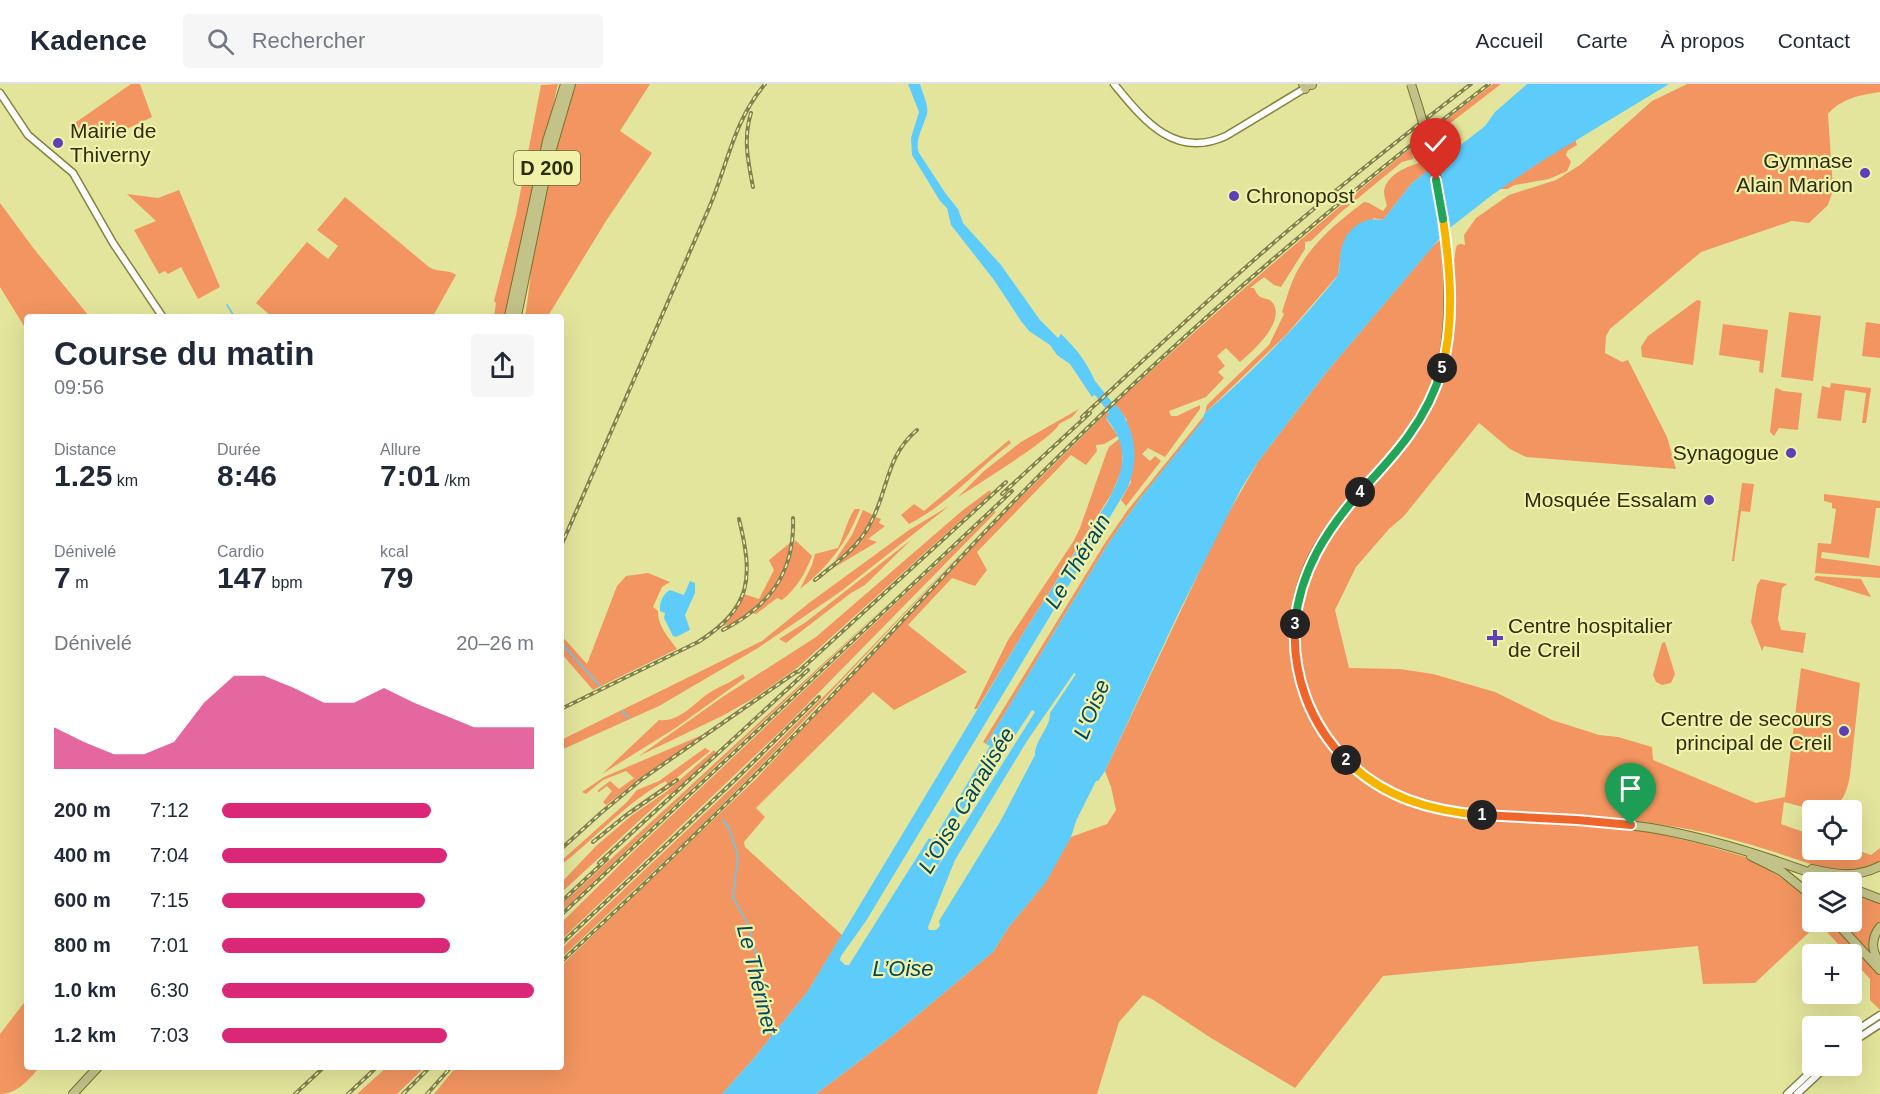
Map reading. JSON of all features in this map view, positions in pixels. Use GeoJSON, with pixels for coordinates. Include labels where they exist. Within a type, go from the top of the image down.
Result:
{"type":"FeatureCollection","features":[{"type":"Feature","properties":{"kind":"main road","name":"D 200"},"geometry":{"type":"LineString","coordinates":[[509,314],[547,141],[565,84]]}},
{"type":"Feature","properties":{"kind":"main road","name":"D 200"},"geometry":{"type":"LineString","coordinates":[[517,314],[549,159],[571,84]]}},
{"type":"Feature","properties":{"kind":"main road"},"geometry":{"type":"LineString","coordinates":[[1411,84],[1425,131],[1445,233],[1449,317],[1446,351],[1439,380],[1429,403],[1402,446],[1344,511],[1327,534],[1312,559],[1301,588],[1295,623],[1295,648],[1300,682],[1313,715],[1335,749],[1354,768],[1383,789],[1412,802],[1460,813],[1618,823],[1668,831],[1842,875],[1862,873],[1880,866]]}},
{"type":"Feature","properties":{"kind":"main road"},"geometry":{"type":"LineString","coordinates":[[1719,843],[1777,868],[1802,887]]}},
{"type":"Feature","properties":{"kind":"main road"},"geometry":{"type":"LineString","coordinates":[[1766,856],[1808,872]]}},
{"type":"Feature","properties":{"kind":"main road"},"geometry":{"type":"LineString","coordinates":[[1862,892],[1880,899]]}},
{"type":"Feature","properties":{"kind":"main road"},"geometry":{"type":"LineString","coordinates":[[1880,927],[1874,936],[1873,948],[1880,963]]}},
{"type":"Feature","properties":{"kind":"main road"},"geometry":{"type":"LineString","coordinates":[[1845,932],[1880,970]]}},
{"type":"Feature","properties":{"kind":"main road"},"geometry":{"type":"LineString","coordinates":[[68,1094],[90,1070]]}},
{"type":"Feature","properties":{"kind":"main road"},"geometry":{"type":"LineString","coordinates":[[73,1094],[95,1070]]}},
{"type":"Feature","properties":{"kind":"street"},"geometry":{"type":"LineString","coordinates":[[1114,84],[1156,130],[1177,140],[1198,142],[1213,141],[1226,136],[1309,85]]}},
{"type":"Feature","properties":{"kind":"street"},"geometry":{"type":"LineString","coordinates":[[0,93],[27,134],[73,173],[113,243],[161,314]]}},
{"type":"Feature","properties":{"kind":"street"},"geometry":{"type":"LineString","coordinates":[[1862,1027],[1880,1015]]}},
{"type":"Feature","properties":{"kind":"street"},"geometry":{"type":"LineString","coordinates":[[1862,1036],[1880,1024]]}},
{"type":"Feature","properties":{"kind":"street"},"geometry":{"type":"LineString","coordinates":[[1787,1094],[1806,1076]]}},
{"type":"Feature","properties":{"kind":"street"},"geometry":{"type":"LineString","coordinates":[[1797,1094],[1816,1076]]}},
{"type":"Feature","properties":{"kind":"shaded area"},"geometry":{"type":"Polygon","coordinates":[[[131,84],[140,84],[152,117],[118,133],[117,130],[102,132],[95,130],[83,139],[72,125],[131,84]]]}},
{"type":"Feature","properties":{"kind":"shaded area"},"geometry":{"type":"Polygon","coordinates":[[[558,84],[505,314],[494,314],[496,303],[494,301],[516,215],[541,85],[558,84]]]}},
{"type":"Feature","properties":{"kind":"shaded area"},"geometry":{"type":"Polygon","coordinates":[[[576,84],[650,84],[620,131],[652,153],[606,221],[549,314],[525,314],[547,188],[576,84]]]}},
{"type":"Feature","properties":{"kind":"shaded area"},"geometry":{"type":"Polygon","coordinates":[[[1493,84],[1501,84],[1431,138],[1430,132],[1493,84]]]}},
{"type":"Feature","properties":{"kind":"shaded area"},"geometry":{"type":"Polygon","coordinates":[[[1687,84],[1880,84],[1880,92],[1845,101],[1828,114],[1833,190],[1828,205],[1809,223],[1792,221],[1701,252],[1610,329],[1606,336],[1605,353],[1622,362],[1628,360],[1667,437],[1676,469],[1526,457],[1510,449],[1479,423],[1404,516],[1389,529],[1356,567],[1335,610],[1349,668],[1400,669],[1433,674],[1495,692],[1552,720],[1599,735],[1618,737],[1652,747],[1653,760],[1756,803],[1785,797],[1801,668],[1860,683],[1850,775],[1842,799],[1802,800],[1802,806],[1784,802],[1781,824],[1802,831],[1802,860],[1862,860],[1862,852],[1871,855],[1880,848],[1880,862],[1859,869],[1823,868],[1744,843],[1684,828],[1597,817],[1458,807],[1414,797],[1396,789],[1363,768],[1336,739],[1315,704],[1301,662],[1300,619],[1305,590],[1315,563],[1329,538],[1346,515],[1421,427],[1440,391],[1451,354],[1454,329],[1456,304],[1454,267],[1457,245],[1465,245],[1464,235],[1476,218],[1509,195],[1556,180],[1580,165],[1652,101],[1687,84]]]}},
{"type":"Feature","properties":{"kind":"shaded area"},"geometry":{"type":"Polygon","coordinates":[[[1423,138],[1427,154],[1421,156],[1417,149],[1412,154],[1413,159],[1402,162],[1340,213],[1311,241],[1305,242],[1305,249],[1281,287],[1274,285],[1264,277],[1250,288],[1254,288],[1259,296],[1272,302],[1275,318],[1272,326],[1253,351],[1240,362],[1226,348],[1217,356],[1225,366],[1218,372],[1224,378],[1206,397],[1169,411],[1171,416],[1177,416],[1200,405],[1200,409],[1165,457],[1148,448],[1142,454],[1150,461],[1155,456],[1161,461],[1126,506],[1121,500],[1131,482],[1122,446],[1122,469],[1112,493],[977,709],[974,709],[1008,640],[1080,528],[1109,447],[1119,439],[1127,420],[1114,405],[1266,269],[1423,138]]]}},
{"type":"Feature","properties":{"kind":"shaded area"},"geometry":{"type":"Polygon","coordinates":[[[1575,139],[1577,145],[1567,151],[1566,155],[1571,162],[1567,171],[1549,179],[1499,189],[1575,139]]]}},
{"type":"Feature","properties":{"kind":"shaded area"},"geometry":{"type":"Polygon","coordinates":[[[1428,161],[1430,169],[1412,183],[1383,220],[1374,218],[1341,251],[1338,275],[1286,335],[1205,413],[1207,405],[1269,345],[1284,314],[1282,312],[1296,273],[1320,240],[1364,202],[1383,211],[1387,206],[1384,192],[1389,180],[1401,170],[1428,161]]]}},
{"type":"Feature","properties":{"kind":"shaded area"},"geometry":{"type":"Polygon","coordinates":[[[179,190],[220,287],[198,299],[181,267],[168,274],[165,271],[159,274],[134,230],[156,221],[127,194],[158,198],[179,190]]]}},
{"type":"Feature","properties":{"kind":"shaded area"},"geometry":{"type":"Polygon","coordinates":[[[345,197],[429,267],[456,275],[434,314],[269,314],[256,303],[307,242],[328,259],[338,246],[317,230],[345,197]]]}},
{"type":"Feature","properties":{"kind":"shaded area"},"geometry":{"type":"Polygon","coordinates":[[[0,203],[87,314],[24,314],[24,326],[0,287],[0,203]]]}},
{"type":"Feature","properties":{"kind":"shaded area"},"geometry":{"type":"Polygon","coordinates":[[[1442,238],[1445,316],[1441,354],[1431,391],[1400,437],[1329,523],[1311,554],[1298,586],[1294,612],[1297,680],[1301,698],[1317,732],[1341,762],[1369,786],[1410,805],[1455,815],[1633,828],[1749,858],[1795,886],[1802,893],[1802,932],[1809,932],[1755,983],[1703,984],[1698,946],[1383,976],[1295,1088],[1143,995],[1119,1022],[1097,1094],[816,1094],[891,1037],[993,952],[1008,928],[1043,885],[1071,837],[1107,824],[1116,810],[1105,771],[1221,526],[1258,462],[1325,374],[1442,238]]]}},
{"type":"Feature","properties":{"kind":"shaded area"},"geometry":{"type":"Polygon","coordinates":[[[1697,300],[1701,301],[1693,365],[1642,357],[1641,347],[1648,336],[1697,300]]]}},
{"type":"Feature","properties":{"kind":"shaded area"},"geometry":{"type":"Polygon","coordinates":[[[1789,312],[1821,316],[1813,381],[1781,377],[1789,312]]]}},
{"type":"Feature","properties":{"kind":"shaded area"},"geometry":{"type":"Polygon","coordinates":[[[1866,322],[1880,324],[1880,358],[1862,356],[1866,322]]]}},
{"type":"Feature","properties":{"kind":"shaded area"},"geometry":{"type":"Polygon","coordinates":[[[1723,324],[1768,330],[1763,373],[1759,372],[1760,361],[1719,355],[1723,324]]]}},
{"type":"Feature","properties":{"kind":"shaded area"},"geometry":{"type":"Polygon","coordinates":[[[1831,383],[1871,388],[1866,423],[1862,423],[1866,393],[1845,390],[1841,421],[1817,418],[1822,386],[1830,388],[1831,383]]]}},
{"type":"Feature","properties":{"kind":"shaded area"},"geometry":{"type":"Polygon","coordinates":[[[1775,389],[1802,393],[1798,430],[1779,428],[1774,436],[1770,432],[1775,389]]]}},
{"type":"Feature","properties":{"kind":"shaded area"},"geometry":{"type":"Polygon","coordinates":[[[1079,409],[1072,417],[1059,424],[1044,440],[957,498],[984,471],[1021,442],[1079,409]]]}},
{"type":"Feature","properties":{"kind":"shaded area"},"geometry":{"type":"Polygon","coordinates":[[[1107,412],[1109,415],[1106,419],[1118,436],[1104,444],[1096,445],[1097,451],[1086,465],[1071,455],[977,552],[987,570],[975,586],[952,578],[908,625],[967,672],[894,710],[873,692],[756,808],[765,817],[744,842],[745,847],[842,935],[808,991],[722,1094],[434,1094],[454,1070],[564,1070],[564,963],[756,779],[996,522],[1107,412]]]}},
{"type":"Feature","properties":{"kind":"shaded area"},"geometry":{"type":"Polygon","coordinates":[[[1203,417],[1205,419],[1139,500],[1108,544],[986,744],[983,742],[1105,543],[1127,511],[1203,417]]]}},
{"type":"Feature","properties":{"kind":"shaded area"},"geometry":{"type":"Polygon","coordinates":[[[1009,440],[1011,443],[950,497],[924,516],[909,524],[901,515],[914,504],[924,511],[1009,440]]]}},
{"type":"Feature","properties":{"kind":"shaded area"},"geometry":{"type":"Polygon","coordinates":[[[1742,483],[1754,484],[1750,512],[1741,511],[1734,561],[1732,561],[1742,483]]]}},
{"type":"Feature","properties":{"kind":"shaded area"},"geometry":{"type":"Polygon","coordinates":[[[990,490],[991,493],[797,668],[754,698],[722,716],[639,756],[724,696],[816,637],[963,510],[990,490]]]}},
{"type":"Feature","properties":{"kind":"shaded area"},"geometry":{"type":"Polygon","coordinates":[[[1824,494],[1880,501],[1880,508],[1876,508],[1869,558],[1822,552],[1821,558],[1880,566],[1880,578],[1815,573],[1818,543],[1831,544],[1836,509],[1832,508],[1832,503],[1824,501],[1824,494]]]}},
{"type":"Feature","properties":{"kind":"shaded area"},"geometry":{"type":"Polygon","coordinates":[[[949,506],[840,592],[758,648],[659,706],[564,749],[564,739],[762,641],[809,603],[909,530],[949,506]]]}},
{"type":"Feature","properties":{"kind":"shaded area"},"geometry":{"type":"Polygon","coordinates":[[[855,509],[860,509],[843,543],[828,563],[800,589],[815,554],[838,548],[855,509]]]}},
{"type":"Feature","properties":{"kind":"shaded area"},"geometry":{"type":"Polygon","coordinates":[[[863,510],[873,515],[870,521],[853,546],[835,560],[852,535],[863,510]]]}},
{"type":"Feature","properties":{"kind":"shaded area"},"geometry":{"type":"Polygon","coordinates":[[[994,511],[996,512],[786,726],[564,937],[564,920],[994,511]]]}},
{"type":"Feature","properties":{"kind":"shaded area"},"geometry":{"type":"Polygon","coordinates":[[[876,517],[881,519],[879,523],[885,526],[868,539],[877,542],[825,573],[862,541],[876,517]]]}},
{"type":"Feature","properties":{"kind":"shaded area"},"geometry":{"type":"Polygon","coordinates":[[[988,525],[778,748],[690,837],[564,955],[564,946],[741,779],[839,681],[988,525]]]}},
{"type":"Feature","properties":{"kind":"shaded area"},"geometry":{"type":"Polygon","coordinates":[[[912,539],[865,585],[851,593],[786,643],[779,639],[806,622],[912,539]]]}},
{"type":"Feature","properties":{"kind":"shaded area"},"geometry":{"type":"Polygon","coordinates":[[[795,540],[812,556],[803,575],[792,591],[782,600],[777,598],[753,614],[777,587],[785,572],[795,540]]]}},
{"type":"Feature","properties":{"kind":"shaded area"},"geometry":{"type":"Polygon","coordinates":[[[791,542],[783,569],[769,594],[748,614],[736,622],[723,626],[738,608],[744,594],[759,599],[774,570],[769,560],[791,542]]]}},
{"type":"Feature","properties":{"kind":"shaded area"},"geometry":{"type":"Polygon","coordinates":[[[648,573],[670,582],[662,587],[653,607],[658,611],[661,626],[677,649],[593,690],[564,656],[564,638],[587,664],[617,586],[626,576],[648,573]]]}},
{"type":"Feature","properties":{"kind":"shaded area"},"geometry":{"type":"Polygon","coordinates":[[[1816,576],[1861,579],[1871,597],[1814,580],[1816,576]]]}},
{"type":"Feature","properties":{"kind":"shaded area"},"geometry":{"type":"Polygon","coordinates":[[[1761,579],[1787,584],[1782,588],[1778,619],[1781,630],[1806,633],[1803,653],[1764,646],[1762,651],[1751,622],[1757,585],[1761,579]]]}},
{"type":"Feature","properties":{"kind":"shaded area"},"geometry":{"type":"Polygon","coordinates":[[[894,598],[564,909],[564,902],[894,598]]]}},
{"type":"Feature","properties":{"kind":"shaded area"},"geometry":{"type":"Polygon","coordinates":[[[1665,642],[1675,674],[1671,683],[1662,685],[1656,682],[1653,675],[1662,643],[1665,642]]]}},
{"type":"Feature","properties":{"kind":"shaded area"},"geometry":{"type":"Polygon","coordinates":[[[743,674],[745,678],[677,727],[602,774],[659,720],[680,715],[709,693],[743,674]]]}},
{"type":"Feature","properties":{"kind":"shaded area"},"geometry":{"type":"Polygon","coordinates":[[[709,732],[656,767],[606,805],[603,802],[612,791],[607,786],[597,791],[610,781],[619,789],[634,778],[626,771],[603,780],[586,794],[582,792],[604,777],[709,732]]]}},
{"type":"Feature","properties":{"kind":"shaded area"},"geometry":{"type":"Polygon","coordinates":[[[705,748],[710,751],[658,793],[611,826],[667,784],[666,781],[638,799],[564,862],[564,858],[627,802],[637,790],[659,781],[705,748]]]}},
{"type":"Feature","properties":{"kind":"shaded area"},"geometry":{"type":"Polygon","coordinates":[[[714,750],[716,753],[564,890],[564,880],[596,846],[631,816],[666,792],[714,750]]]}},
{"type":"Feature","properties":{"kind":"shaded area"},"geometry":{"type":"Polygon","coordinates":[[[1862,896],[1880,903],[1880,924],[1873,933],[1875,962],[1862,948],[1862,944],[1859,944],[1848,932],[1862,932],[1862,896]]]}},
{"type":"Feature","properties":{"kind":"shaded area"},"geometry":{"type":"Polygon","coordinates":[[[1827,932],[1841,932],[1852,944],[1838,944],[1827,932]]]}},
{"type":"Feature","properties":{"kind":"shaded area"},"geometry":{"type":"Polygon","coordinates":[[[1862,954],[1880,973],[1880,1010],[1870,1000],[1870,979],[1862,970],[1862,954]]]}},
{"type":"Feature","properties":{"kind":"shaded area"},"geometry":{"type":"Polygon","coordinates":[[[24,1003],[24,1070],[37,1070],[18,1089],[0,1094],[0,1034],[24,1003]]]}},
{"type":"Feature","properties":{"kind":"shaded area"},"geometry":{"type":"Polygon","coordinates":[[[384,1070],[422,1070],[397,1094],[357,1094],[384,1070]]]}},
{"type":"Feature","properties":{"kind":"water"},"geometry":{"type":"Polygon","coordinates":[[[908,84],[920,84],[927,107],[919,138],[919,153],[958,209],[963,223],[1001,265],[1040,320],[1058,338],[1061,334],[1084,360],[1099,391],[1092,397],[1070,364],[1057,355],[1050,345],[1029,331],[994,280],[951,225],[947,208],[940,201],[912,155],[911,138],[919,112],[908,84]]]}},
{"type":"Feature","properties":{"kind":"water"},"geometry":{"type":"Polygon","coordinates":[[[1527,84],[1669,84],[1537,164],[1446,231],[1325,374],[1258,462],[1241,489],[1178,614],[1105,771],[1096,781],[1076,821],[1071,837],[1046,882],[1008,928],[993,952],[891,1037],[816,1094],[722,1094],[808,991],[1024,632],[1108,501],[1121,469],[1122,449],[1114,429],[1106,418],[1109,415],[1107,412],[1114,405],[1118,407],[1132,436],[1134,466],[1128,487],[866,921],[841,956],[840,960],[845,965],[849,965],[929,838],[933,840],[990,746],[986,744],[1108,544],[1139,500],[1204,419],[1205,413],[1274,348],[1336,278],[1343,243],[1351,231],[1368,220],[1383,220],[1412,183],[1485,126],[1495,112],[1527,84]],[[1074,673],[1027,741],[955,860],[928,927],[929,930],[936,930],[940,926],[939,921],[1000,822],[1035,755],[1037,744],[1048,724],[1050,713],[1076,674],[1074,673]],[[1032,710],[1003,754],[999,751],[941,846],[946,850],[932,876],[1035,712],[1032,710]]]}},
{"type":"Feature","properties":{"kind":"water"},"geometry":{"type":"Polygon","coordinates":[[[690,581],[695,583],[695,593],[685,615],[690,630],[676,637],[673,636],[664,618],[665,613],[660,611],[661,602],[670,590],[684,595],[690,581]]]}},
{"type":"Feature","properties":{"kind":"waterway","name":"Le Thérinet"},"geometry":{"type":"LineString","coordinates":[[227,305],[233,314]]}},
{"type":"Feature","properties":{"kind":"waterway","name":"Le Thérain"},"geometry":{"type":"LineString","coordinates":[[1091,383],[1116,418]]}},
{"type":"Feature","properties":{"kind":"waterway","name":"Le Thérinet"},"geometry":{"type":"LineString","coordinates":[[564,646],[600,686]]}},
{"type":"Feature","properties":{"kind":"waterway","name":"Le Thérinet"},"geometry":{"type":"LineString","coordinates":[[622,711],[629,718]]}},
{"type":"Feature","properties":{"kind":"waterway","name":"Le Thérinet"},"geometry":{"type":"LineString","coordinates":[[723,820],[729,828],[738,856],[733,897],[749,927],[772,1037]]}},
{"type":"Feature","properties":{"kind":"railway"},"geometry":{"type":"LineString","coordinates":[[564,539],[716,192],[738,128],[754,98],[765,84]]}},
{"type":"Feature","properties":{"kind":"railway"},"geometry":{"type":"LineString","coordinates":[[1082,417],[1273,243],[1413,128],[1471,84]]}},
{"type":"Feature","properties":{"kind":"railway"},"geometry":{"type":"LineString","coordinates":[[564,959],[772,758],[1002,514],[1108,408],[1267,264],[1489,84]]}},
{"type":"Feature","properties":{"kind":"railway"},"geometry":{"type":"LineString","coordinates":[[751,113],[747,141],[753,187]]}},
{"type":"Feature","properties":{"kind":"railway"},"geometry":{"type":"LineString","coordinates":[[1002,494],[1090,413]]}},
{"type":"Feature","properties":{"kind":"railway"},"geometry":{"type":"LineString","coordinates":[[815,580],[846,555],[865,533],[899,451],[917,430]]}},
{"type":"Feature","properties":{"kind":"railway"},"geometry":{"type":"LineString","coordinates":[[798,672],[1006,482]]}},
{"type":"Feature","properties":{"kind":"railway"},"geometry":{"type":"LineString","coordinates":[[564,912],[1012,491]]}},
{"type":"Feature","properties":{"kind":"railway"},"geometry":{"type":"LineString","coordinates":[[723,630],[754,610],[776,585],[790,555],[793,518]]}},
{"type":"Feature","properties":{"kind":"railway"},"geometry":{"type":"LineString","coordinates":[[564,708],[698,642],[730,616],[739,603],[747,574],[744,539],[739,519]]}},
{"type":"Feature","properties":{"kind":"railway"},"geometry":{"type":"LineString","coordinates":[[599,863],[808,670]]}},
{"type":"Feature","properties":{"kind":"railway"},"geometry":{"type":"LineString","coordinates":[[564,846],[642,779],[796,672]]}},
{"type":"Feature","properties":{"kind":"railway"},"geometry":{"type":"LineString","coordinates":[[564,941],[819,697]]}},
{"type":"Feature","properties":{"kind":"railway"},"geometry":{"type":"LineString","coordinates":[[593,842],[625,816],[677,780]]}},
{"type":"Feature","properties":{"kind":"railway"},"geometry":{"type":"LineString","coordinates":[[564,899],[607,859]]}},
{"type":"Feature","properties":{"kind":"railway"},"geometry":{"type":"LineString","coordinates":[[295,1094],[321,1070]]}},
{"type":"Feature","properties":{"kind":"railway"},"geometry":{"type":"LineString","coordinates":[[348,1094],[374,1070]]}},
{"type":"Feature","properties":{"kind":"railway"},"geometry":{"type":"LineString","coordinates":[[403,1094],[427,1070]]}},
{"type":"Feature","properties":{"kind":"railway"},"geometry":{"type":"LineString","coordinates":[[427,1094],[448,1070]]}},
{"type":"Feature","properties":{"kind":"place","name":"Mairie de Thiverny"},"geometry":{"type":"Point","coordinates":[58,143]}},
{"type":"Feature","properties":{"kind":"place","name":"Gymnase Alain Marion"},"geometry":{"type":"Point","coordinates":[1865,173]}},
{"type":"Feature","properties":{"kind":"place","name":"Chronopost"},"geometry":{"type":"Point","coordinates":[1234,196]}},
{"type":"Feature","properties":{"kind":"place","name":"Synagogue"},"geometry":{"type":"Point","coordinates":[1791,453]}},
{"type":"Feature","properties":{"kind":"place","name":"Mosquée Essalam"},"geometry":{"type":"Point","coordinates":[1709,500]}},
{"type":"Feature","properties":{"kind":"place","name":"Centre hospitalier de Creil"},"geometry":{"type":"Point","coordinates":[1495,638]}},
{"type":"Feature","properties":{"kind":"place","name":"Centre de secours principal de Creil"},"geometry":{"type":"Point","coordinates":[1844,731]}},
{"type":"Feature","properties":{"kind":"route"},"geometry":{"type":"LineString","coordinates":[[1436,180],[1448,264],[1449,317],[1446,351],[1439,380],[1418,424],[1392,458],[1331,528],[1309,565],[1300,593],[1295,623],[1295,654],[1302,687],[1318,725],[1340,754],[1367,779],[1403,799],[1434,809],[1460,813],[1631,825]]}},
{"type":"Feature","properties":{"kind":"water label","name":"L'Oise"},"geometry":{"type":"Point","coordinates":[1091,709]}},
{"type":"Feature","properties":{"kind":"water label","name":"L'Oise Canalisée"},"geometry":{"type":"Point","coordinates":[966,800]}},
{"type":"Feature","properties":{"kind":"water label","name":"L’Oise"},"geometry":{"type":"Point","coordinates":[903,968]}}]}
